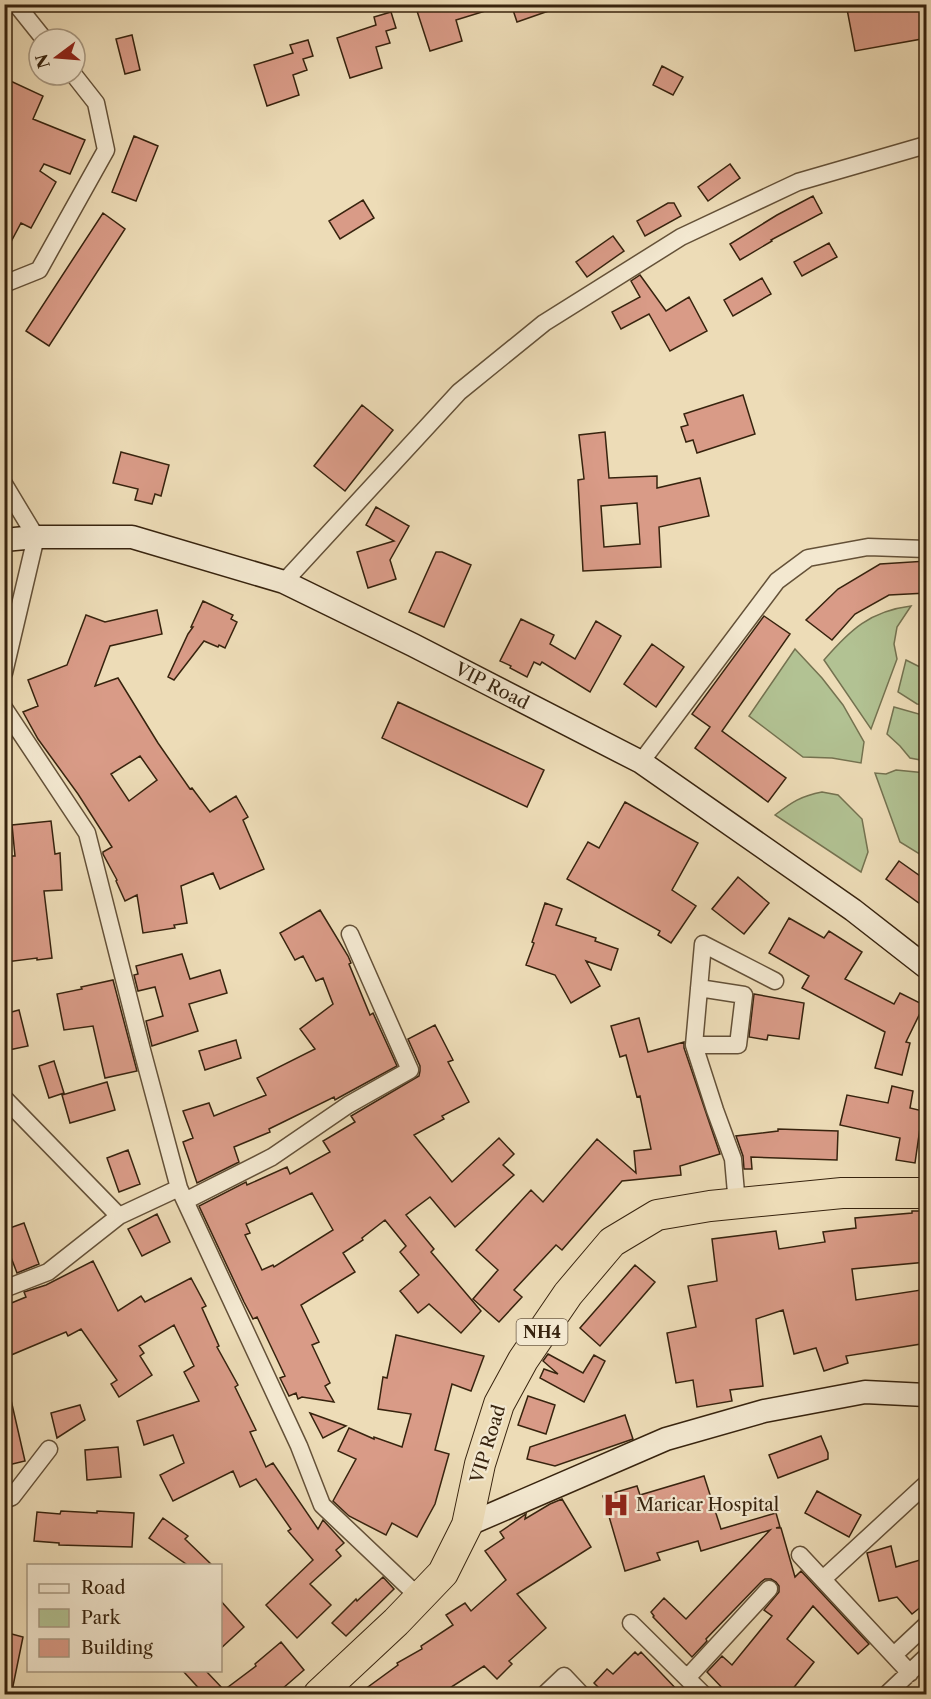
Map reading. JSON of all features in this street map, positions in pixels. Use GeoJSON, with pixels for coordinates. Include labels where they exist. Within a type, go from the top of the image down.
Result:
{"type":"FeatureCollection","features":[{"type":"Feature","properties":{"kind":"highway","name":"VIP Road"},"geometry":{"type":"LineString","coordinates":[[319,1695],[443,1573],[467,1525],[480,1464],[499,1404],[523,1360],[576,1286],[612,1242],[657,1215],[710,1206],[842,1193],[927,1193]]}},
{"type":"Feature","properties":{"kind":"main road","name":"VIP Road"},"geometry":{"type":"LineString","coordinates":[[4,540],[36,537],[132,537],[284,582],[413,645],[640,762],[852,910],[927,967]]}},
{"type":"Feature","properties":{"kind":"main road"},"geometry":{"type":"LineString","coordinates":[[467,1525],[666,1439],[764,1411],[865,1392],[927,1395]]}},
{"type":"Feature","properties":{"kind":"street"},"geometry":{"type":"LineString","coordinates":[[16,4],[34,27]]}},
{"type":"Feature","properties":{"kind":"street"},"geometry":{"type":"LineString","coordinates":[[4,284],[39,270],[105,150],[96,103],[83,87]]}},
{"type":"Feature","properties":{"kind":"street"},"geometry":{"type":"LineString","coordinates":[[284,582],[459,392],[544,323],[681,237],[798,182],[927,145]]}},
{"type":"Feature","properties":{"kind":"street"},"geometry":{"type":"LineString","coordinates":[[4,484],[36,537],[4,673]]}},
{"type":"Feature","properties":{"kind":"street"},"geometry":{"type":"LineString","coordinates":[[640,762],[777,581],[808,558],[868,547],[927,549]]}},
{"type":"Feature","properties":{"kind":"street"},"geometry":{"type":"LineString","coordinates":[[4,708],[87,833],[142,1050],[182,1194],[299,1446],[322,1505],[420,1597]]}},
{"type":"Feature","properties":{"kind":"street"},"geometry":{"type":"LineString","coordinates":[[4,1289],[48,1272],[118,1216],[182,1194],[272,1157],[348,1105],[410,1070],[350,934]]}},
{"type":"Feature","properties":{"kind":"street"},"geometry":{"type":"LineString","coordinates":[[737,1204],[733,1159],[694,1045],[703,945],[775,981]]}},
{"type":"Feature","properties":{"kind":"street"},"geometry":{"type":"LineString","coordinates":[[694,1045],[738,1045],[744,996],[699,988]]}},
{"type":"Feature","properties":{"kind":"street"},"geometry":{"type":"LineString","coordinates":[[4,1098],[118,1216]]}},
{"type":"Feature","properties":{"kind":"street"},"geometry":{"type":"LineString","coordinates":[[4,1500],[12,1497],[49,1449]]}},
{"type":"Feature","properties":{"kind":"street"},"geometry":{"type":"LineString","coordinates":[[823,1579],[927,1484]]}},
{"type":"Feature","properties":{"kind":"street"},"geometry":{"type":"LineString","coordinates":[[800,1555],[910,1673]]}},
{"type":"Feature","properties":{"kind":"street"},"geometry":{"type":"LineString","coordinates":[[687,1678],[769,1589]]}},
{"type":"Feature","properties":{"kind":"street"},"geometry":{"type":"LineString","coordinates":[[631,1623],[703,1695]]}},
{"type":"Feature","properties":{"kind":"street"},"geometry":{"type":"LineString","coordinates":[[894,1655],[927,1625]]}},
{"type":"Feature","properties":{"kind":"street"},"geometry":{"type":"LineString","coordinates":[[888,1694],[927,1657]]}},
{"type":"Feature","properties":{"kind":"street"},"geometry":{"type":"LineString","coordinates":[[544,1695],[564,1676],[581,1695]]}},
{"type":"Feature","properties":{"kind":"green space"},"geometry":{"type":"Polygon","coordinates":[[[911,606],[897,627],[894,644],[897,659],[871,729],[824,660],[852,631],[872,617],[911,606]]]}},
{"type":"Feature","properties":{"kind":"green space"},"geometry":{"type":"Polygon","coordinates":[[[795,649],[843,705],[864,742],[861,763],[832,758],[803,757],[749,716],[795,649]]]}},
{"type":"Feature","properties":{"kind":"green space"},"geometry":{"type":"Polygon","coordinates":[[[906,660],[926,670],[926,705],[917,704],[898,692],[906,660]]]}},
{"type":"Feature","properties":{"kind":"green space"},"geometry":{"type":"Polygon","coordinates":[[[894,707],[926,716],[926,761],[910,758],[887,734],[894,707]]]}},
{"type":"Feature","properties":{"kind":"green space"},"geometry":{"type":"Polygon","coordinates":[[[896,770],[926,773],[926,858],[900,842],[875,773],[886,774],[896,770]]]}},
{"type":"Feature","properties":{"kind":"green space"},"geometry":{"type":"Polygon","coordinates":[[[822,792],[838,795],[862,819],[868,852],[861,872],[775,815],[797,800],[822,792]]]}},
{"type":"Feature","properties":{"kind":"building"},"geometry":{"type":"Polygon","coordinates":[[[437,4],[494,4],[495,8],[456,20],[462,41],[430,51],[417,11],[437,4]]]}},
{"type":"Feature","properties":{"kind":"building"},"geometry":{"type":"Polygon","coordinates":[[[511,4],[559,4],[560,7],[517,22],[511,4]]]}},
{"type":"Feature","properties":{"kind":"building"},"geometry":{"type":"Polygon","coordinates":[[[846,4],[927,4],[927,38],[855,51],[846,4]]]}},
{"type":"Feature","properties":{"kind":"building"},"geometry":{"type":"Polygon","coordinates":[[[391,12],[396,28],[386,31],[390,43],[376,47],[382,68],[350,78],[337,38],[376,25],[374,17],[391,12]]]}},
{"type":"Feature","properties":{"kind":"building"},"geometry":{"type":"Polygon","coordinates":[[[132,35],[140,70],[125,74],[116,39],[132,35]]]}},
{"type":"Feature","properties":{"kind":"building"},"geometry":{"type":"Polygon","coordinates":[[[308,40],[313,56],[303,59],[307,70],[293,75],[299,95],[267,106],[254,65],[293,53],[290,45],[308,40]]]}},
{"type":"Feature","properties":{"kind":"building"},"geometry":{"type":"Polygon","coordinates":[[[662,66],[683,77],[673,95],[653,85],[662,66]]]}},
{"type":"Feature","properties":{"kind":"building"},"geometry":{"type":"Polygon","coordinates":[[[4,78],[43,96],[33,119],[85,140],[70,174],[44,164],[40,171],[56,182],[31,228],[21,223],[4,255],[4,78]]]}},
{"type":"Feature","properties":{"kind":"building"},"geometry":{"type":"Polygon","coordinates":[[[134,136],[158,146],[136,201],[112,192],[134,136]]]}},
{"type":"Feature","properties":{"kind":"building"},"geometry":{"type":"Polygon","coordinates":[[[730,164],[740,178],[708,201],[698,187],[730,164]]]}},
{"type":"Feature","properties":{"kind":"building"},"geometry":{"type":"Polygon","coordinates":[[[813,196],[822,213],[771,240],[740,260],[730,244],[813,196]]]}},
{"type":"Feature","properties":{"kind":"building"},"geometry":{"type":"Polygon","coordinates":[[[363,200],[374,218],[340,239],[329,221],[363,200]]]}},
{"type":"Feature","properties":{"kind":"building"},"geometry":{"type":"Polygon","coordinates":[[[668,203],[674,203],[681,216],[645,236],[637,221],[668,203]]]}},
{"type":"Feature","properties":{"kind":"building"},"geometry":{"type":"Polygon","coordinates":[[[103,213],[125,229],[49,346],[26,331],[103,213]]]}},
{"type":"Feature","properties":{"kind":"building"},"geometry":{"type":"Polygon","coordinates":[[[613,236],[624,251],[587,277],[576,262],[613,236]]]}},
{"type":"Feature","properties":{"kind":"building"},"geometry":{"type":"Polygon","coordinates":[[[829,243],[837,257],[802,276],[794,262],[829,243]]]}},
{"type":"Feature","properties":{"kind":"building"},"geometry":{"type":"Polygon","coordinates":[[[640,275],[666,311],[689,297],[707,331],[670,351],[649,314],[621,329],[612,312],[640,297],[631,281],[640,275]]]}},
{"type":"Feature","properties":{"kind":"building"},"geometry":{"type":"Polygon","coordinates":[[[762,278],[771,294],[733,316],[724,300],[762,278]]]}},
{"type":"Feature","properties":{"kind":"building"},"geometry":{"type":"Polygon","coordinates":[[[743,395],[755,434],[697,453],[693,440],[686,442],[681,427],[688,425],[684,414],[743,395]]]}},
{"type":"Feature","properties":{"kind":"building"},"geometry":{"type":"Polygon","coordinates":[[[362,405],[393,430],[345,491],[314,466],[362,405]]]}},
{"type":"Feature","properties":{"kind":"building"},"geometry":{"type":"Polygon","coordinates":[[[605,432],[609,478],[657,476],[657,488],[700,478],[709,516],[659,527],[661,567],[583,571],[578,480],[584,479],[579,435],[605,432]],[[637,503],[601,506],[604,547],[640,544],[637,503]]]}},
{"type":"Feature","properties":{"kind":"building"},"geometry":{"type":"Polygon","coordinates":[[[121,452],[169,465],[161,496],[155,494],[152,504],[135,500],[138,489],[113,483],[121,452]]]}},
{"type":"Feature","properties":{"kind":"building"},"geometry":{"type":"Polygon","coordinates":[[[376,507],[409,526],[390,560],[396,579],[368,588],[357,552],[394,541],[366,525],[376,507]]]}},
{"type":"Feature","properties":{"kind":"building"},"geometry":{"type":"Polygon","coordinates":[[[436,552],[442,552],[471,565],[444,627],[409,612],[436,552]]]}},
{"type":"Feature","properties":{"kind":"building"},"geometry":{"type":"Polygon","coordinates":[[[927,561],[927,593],[889,595],[855,614],[832,640],[806,620],[838,589],[880,564],[927,561]]]}},
{"type":"Feature","properties":{"kind":"building"},"geometry":{"type":"Polygon","coordinates":[[[203,601],[233,615],[231,619],[237,622],[225,648],[204,641],[174,680],[168,677],[203,601]]]}},
{"type":"Feature","properties":{"kind":"building"},"geometry":{"type":"Polygon","coordinates":[[[157,610],[162,634],[110,646],[95,686],[118,678],[158,743],[190,789],[192,788],[210,812],[236,796],[248,817],[243,820],[264,869],[220,889],[213,873],[181,886],[187,923],[174,925],[175,928],[143,933],[137,895],[125,901],[103,854],[112,847],[78,794],[38,739],[23,712],[38,706],[28,680],[67,665],[86,615],[105,622],[157,610]],[[140,756],[111,774],[129,801],[157,780],[140,756]]]}},
{"type":"Feature","properties":{"kind":"building"},"geometry":{"type":"Polygon","coordinates":[[[764,616],[790,634],[722,731],[786,778],[768,802],[695,748],[710,727],[692,714],[764,616]]]}},
{"type":"Feature","properties":{"kind":"building"},"geometry":{"type":"Polygon","coordinates":[[[521,619],[554,635],[550,644],[575,659],[596,621],[621,636],[590,692],[542,662],[540,665],[534,662],[527,677],[500,661],[521,619]]]}},
{"type":"Feature","properties":{"kind":"building"},"geometry":{"type":"Polygon","coordinates":[[[652,644],[684,667],[656,707],[624,684],[652,644]]]}},
{"type":"Feature","properties":{"kind":"building"},"geometry":{"type":"Polygon","coordinates":[[[398,702],[544,770],[527,807],[382,738],[398,702]]]}},
{"type":"Feature","properties":{"kind":"building"},"geometry":{"type":"Polygon","coordinates":[[[625,802],[698,843],[672,890],[696,906],[671,943],[658,935],[660,931],[567,879],[588,842],[599,848],[625,802]]]}},
{"type":"Feature","properties":{"kind":"building"},"geometry":{"type":"Polygon","coordinates":[[[51,821],[55,854],[60,853],[62,890],[44,891],[52,958],[6,962],[4,856],[15,856],[12,825],[51,821]]]}},
{"type":"Feature","properties":{"kind":"building"},"geometry":{"type":"Polygon","coordinates":[[[899,861],[927,881],[927,909],[886,879],[899,861]]]}},
{"type":"Feature","properties":{"kind":"building"},"geometry":{"type":"Polygon","coordinates":[[[738,877],[769,903],[744,934],[712,909],[738,877]]]}},
{"type":"Feature","properties":{"kind":"building"},"geometry":{"type":"Polygon","coordinates":[[[545,903],[562,909],[556,925],[596,938],[595,941],[618,949],[611,970],[586,961],[600,986],[571,1003],[555,975],[526,965],[545,903]]]}},
{"type":"Feature","properties":{"kind":"building"},"geometry":{"type":"Polygon","coordinates":[[[320,910],[348,956],[351,963],[349,964],[370,1015],[373,1013],[397,1066],[335,1100],[334,1097],[269,1129],[270,1132],[234,1147],[239,1162],[197,1183],[183,1142],[193,1138],[183,1111],[209,1103],[214,1116],[266,1095],[257,1078],[315,1049],[300,1029],[333,1004],[323,978],[316,981],[303,956],[295,960],[280,933],[320,910]]]}},
{"type":"Feature","properties":{"kind":"building"},"geometry":{"type":"Polygon","coordinates":[[[789,918],[824,938],[829,931],[862,952],[845,979],[894,1004],[900,993],[924,1005],[906,1042],[910,1043],[902,1075],[875,1068],[885,1032],[802,988],[809,976],[769,953],[789,918]]]}},
{"type":"Feature","properties":{"kind":"building"},"geometry":{"type":"Polygon","coordinates":[[[182,954],[190,979],[220,970],[227,993],[189,1004],[198,1031],[152,1046],[146,1021],[163,1016],[155,987],[138,991],[134,975],[138,974],[136,966],[182,954]]]}},
{"type":"Feature","properties":{"kind":"building"},"geometry":{"type":"Polygon","coordinates":[[[113,980],[137,1071],[105,1078],[93,1026],[64,1030],[57,994],[113,980]]]}},
{"type":"Feature","properties":{"kind":"building"},"geometry":{"type":"Polygon","coordinates":[[[754,994],[804,1003],[799,1039],[768,1035],[767,1040],[749,1037],[754,994]]]}},
{"type":"Feature","properties":{"kind":"building"},"geometry":{"type":"Polygon","coordinates":[[[19,1010],[28,1046],[4,1051],[4,1014],[19,1010]]]}},
{"type":"Feature","properties":{"kind":"building"},"geometry":{"type":"Polygon","coordinates":[[[639,1018],[648,1052],[684,1042],[684,1048],[720,1154],[680,1166],[681,1175],[622,1181],[562,1250],[556,1245],[514,1290],[522,1297],[499,1322],[473,1299],[498,1270],[476,1250],[531,1190],[543,1202],[597,1139],[636,1173],[634,1151],[651,1149],[640,1096],[637,1097],[626,1055],[620,1057],[611,1026],[639,1018]]]}},
{"type":"Feature","properties":{"kind":"building"},"geometry":{"type":"Polygon","coordinates":[[[435,1025],[453,1060],[448,1062],[469,1102],[442,1116],[444,1119],[414,1135],[452,1182],[499,1138],[514,1154],[503,1165],[514,1175],[455,1227],[430,1197],[406,1215],[434,1249],[431,1252],[481,1311],[461,1333],[429,1304],[418,1313],[400,1291],[419,1275],[400,1252],[406,1246],[385,1220],[362,1238],[363,1240],[343,1253],[355,1272],[301,1305],[319,1342],[312,1345],[330,1383],[325,1386],[334,1402],[302,1397],[298,1399],[296,1393],[289,1396],[280,1378],[285,1376],[257,1317],[253,1319],[244,1302],[199,1206],[246,1182],[247,1185],[287,1167],[290,1174],[330,1152],[323,1141],[355,1122],[351,1116],[419,1076],[420,1066],[408,1039],[435,1025]],[[312,1193],[246,1224],[250,1233],[245,1235],[262,1270],[273,1265],[274,1267],[333,1230],[312,1193]]]}},
{"type":"Feature","properties":{"kind":"building"},"geometry":{"type":"Polygon","coordinates":[[[236,1040],[241,1058],[205,1070],[199,1051],[236,1040]]]}},
{"type":"Feature","properties":{"kind":"building"},"geometry":{"type":"Polygon","coordinates":[[[54,1061],[64,1093],[49,1098],[39,1066],[54,1061]]]}},
{"type":"Feature","properties":{"kind":"building"},"geometry":{"type":"Polygon","coordinates":[[[107,1082],[115,1110],[70,1123],[62,1095],[107,1082]]]}},
{"type":"Feature","properties":{"kind":"building"},"geometry":{"type":"Polygon","coordinates":[[[892,1086],[913,1091],[910,1108],[927,1112],[927,1129],[920,1128],[915,1163],[896,1160],[900,1138],[840,1125],[847,1095],[888,1103],[892,1086]]]}},
{"type":"Feature","properties":{"kind":"building"},"geometry":{"type":"Polygon","coordinates":[[[778,1129],[838,1131],[837,1160],[751,1157],[752,1169],[744,1169],[743,1156],[736,1136],[778,1131],[778,1129]]]}},
{"type":"Feature","properties":{"kind":"building"},"geometry":{"type":"Polygon","coordinates":[[[128,1150],[140,1184],[119,1192],[107,1158],[128,1150]]]}},
{"type":"Feature","properties":{"kind":"building"},"geometry":{"type":"Polygon","coordinates":[[[912,1211],[927,1211],[927,1262],[852,1269],[856,1300],[921,1290],[927,1343],[846,1356],[848,1363],[824,1371],[816,1348],[794,1354],[783,1310],[756,1319],[763,1386],[730,1390],[732,1401],[697,1407],[693,1380],[676,1383],[667,1333],[696,1327],[688,1286],[717,1281],[712,1239],[776,1231],[779,1249],[825,1242],[823,1232],[856,1228],[855,1218],[912,1213],[912,1211]]]}},
{"type":"Feature","properties":{"kind":"building"},"geometry":{"type":"Polygon","coordinates":[[[157,1214],[170,1242],[142,1256],[128,1229],[157,1214]]]}},
{"type":"Feature","properties":{"kind":"building"},"geometry":{"type":"Polygon","coordinates":[[[24,1223],[39,1264],[17,1273],[4,1239],[4,1230],[24,1223]]]}},
{"type":"Feature","properties":{"kind":"building"},"geometry":{"type":"Polygon","coordinates":[[[93,1261],[118,1311],[141,1296],[145,1302],[191,1278],[206,1306],[202,1308],[219,1346],[217,1347],[238,1385],[235,1387],[256,1430],[250,1432],[266,1467],[273,1463],[318,1529],[323,1520],[344,1543],[336,1550],[341,1556],[310,1584],[331,1605],[297,1638],[266,1605],[313,1560],[288,1531],[291,1529],[256,1479],[240,1487],[233,1471],[173,1501],[160,1475],[184,1463],[173,1435],[144,1445],[137,1421],[199,1401],[184,1372],[194,1366],[174,1325],[139,1346],[144,1353],[140,1356],[152,1375],[119,1397],[111,1384],[117,1380],[81,1329],[68,1336],[66,1332],[4,1358],[4,1306],[26,1297],[24,1292],[46,1285],[93,1261]]]}},
{"type":"Feature","properties":{"kind":"building"},"geometry":{"type":"Polygon","coordinates":[[[635,1265],[655,1282],[600,1346],[580,1328],[635,1265]]]}},
{"type":"Feature","properties":{"kind":"building"},"geometry":{"type":"Polygon","coordinates":[[[396,1335],[484,1356],[471,1391],[452,1384],[435,1450],[449,1454],[435,1504],[417,1537],[392,1523],[386,1535],[349,1516],[333,1501],[356,1459],[338,1451],[349,1428],[374,1439],[374,1437],[402,1447],[411,1414],[378,1409],[383,1377],[387,1378],[396,1335]]]}},
{"type":"Feature","properties":{"kind":"building"},"geometry":{"type":"Polygon","coordinates":[[[548,1354],[583,1373],[594,1355],[605,1361],[584,1402],[540,1378],[544,1369],[558,1374],[543,1361],[548,1354]]]}},
{"type":"Feature","properties":{"kind":"building"},"geometry":{"type":"Polygon","coordinates":[[[528,1396],[555,1405],[546,1434],[518,1425],[528,1396]]]}},
{"type":"Feature","properties":{"kind":"building"},"geometry":{"type":"Polygon","coordinates":[[[11,1400],[25,1461],[4,1466],[4,1401],[11,1400]]]}},
{"type":"Feature","properties":{"kind":"building"},"geometry":{"type":"Polygon","coordinates":[[[80,1405],[85,1420],[57,1438],[51,1413],[80,1405]]]}},
{"type":"Feature","properties":{"kind":"building"},"geometry":{"type":"Polygon","coordinates":[[[310,1413],[346,1426],[323,1438],[310,1413]]]}},
{"type":"Feature","properties":{"kind":"building"},"geometry":{"type":"Polygon","coordinates":[[[625,1415],[633,1439],[555,1466],[527,1459],[530,1447],[625,1415]]]}},
{"type":"Feature","properties":{"kind":"building"},"geometry":{"type":"Polygon","coordinates":[[[821,1436],[828,1459],[778,1478],[769,1455],[821,1436]]]}},
{"type":"Feature","properties":{"kind":"building"},"geometry":{"type":"Polygon","coordinates":[[[118,1447],[121,1477],[87,1480],[85,1450],[118,1447]]]}},
{"type":"Feature","properties":{"kind":"building"},"geometry":{"type":"Polygon","coordinates":[[[704,1476],[721,1529],[776,1513],[780,1527],[776,1528],[781,1528],[795,1577],[801,1571],[869,1644],[858,1654],[813,1606],[787,1639],[814,1662],[788,1695],[729,1695],[707,1672],[722,1656],[732,1665],[772,1616],[764,1610],[779,1592],[776,1582],[765,1579],[761,1582],[706,1639],[707,1641],[692,1657],[653,1617],[651,1612],[664,1598],[686,1619],[770,1530],[701,1551],[698,1541],[657,1553],[660,1560],[625,1571],[603,1496],[637,1486],[640,1495],[704,1476]]]}},
{"type":"Feature","properties":{"kind":"building"},"geometry":{"type":"Polygon","coordinates":[[[817,1491],[861,1515],[849,1537],[805,1513],[817,1491]]]}},
{"type":"Feature","properties":{"kind":"building"},"geometry":{"type":"Polygon","coordinates":[[[562,1499],[591,1547],[517,1594],[546,1628],[509,1661],[512,1664],[497,1679],[484,1666],[439,1695],[357,1695],[398,1665],[397,1663],[422,1649],[421,1646],[453,1625],[446,1615],[465,1603],[471,1611],[506,1580],[485,1551],[504,1538],[500,1532],[526,1514],[525,1519],[562,1499]]]}},
{"type":"Feature","properties":{"kind":"building"},"geometry":{"type":"Polygon","coordinates":[[[61,1511],[134,1513],[132,1547],[59,1545],[59,1543],[34,1541],[37,1512],[60,1514],[61,1511]]]}},
{"type":"Feature","properties":{"kind":"building"},"geometry":{"type":"Polygon","coordinates":[[[163,1518],[188,1536],[185,1539],[211,1564],[186,1564],[149,1538],[163,1518]]]}},
{"type":"Feature","properties":{"kind":"building"},"geometry":{"type":"Polygon","coordinates":[[[891,1546],[896,1567],[927,1558],[927,1602],[912,1614],[897,1597],[879,1601],[867,1553],[891,1546]]]}},
{"type":"Feature","properties":{"kind":"building"},"geometry":{"type":"Polygon","coordinates":[[[383,1577],[394,1589],[346,1636],[332,1623],[383,1577]]]}},
{"type":"Feature","properties":{"kind":"building"},"geometry":{"type":"Polygon","coordinates":[[[222,1602],[244,1627],[222,1647],[222,1602]]]}},
{"type":"Feature","properties":{"kind":"building"},"geometry":{"type":"Polygon","coordinates":[[[8,1633],[23,1637],[12,1691],[4,1691],[4,1647],[8,1633]]]}},
{"type":"Feature","properties":{"kind":"building"},"geometry":{"type":"Polygon","coordinates":[[[281,1642],[304,1670],[275,1695],[205,1695],[184,1672],[207,1672],[224,1690],[256,1666],[255,1664],[281,1642]]]}},
{"type":"Feature","properties":{"kind":"building"},"geometry":{"type":"Polygon","coordinates":[[[635,1652],[638,1655],[641,1652],[682,1695],[591,1695],[598,1687],[594,1683],[607,1669],[613,1674],[635,1652]]]}},
{"type":"Feature","properties":{"kind":"place","name":"Maricar Hospital"},"geometry":{"type":"Point","coordinates":[616,1505]}}]}
